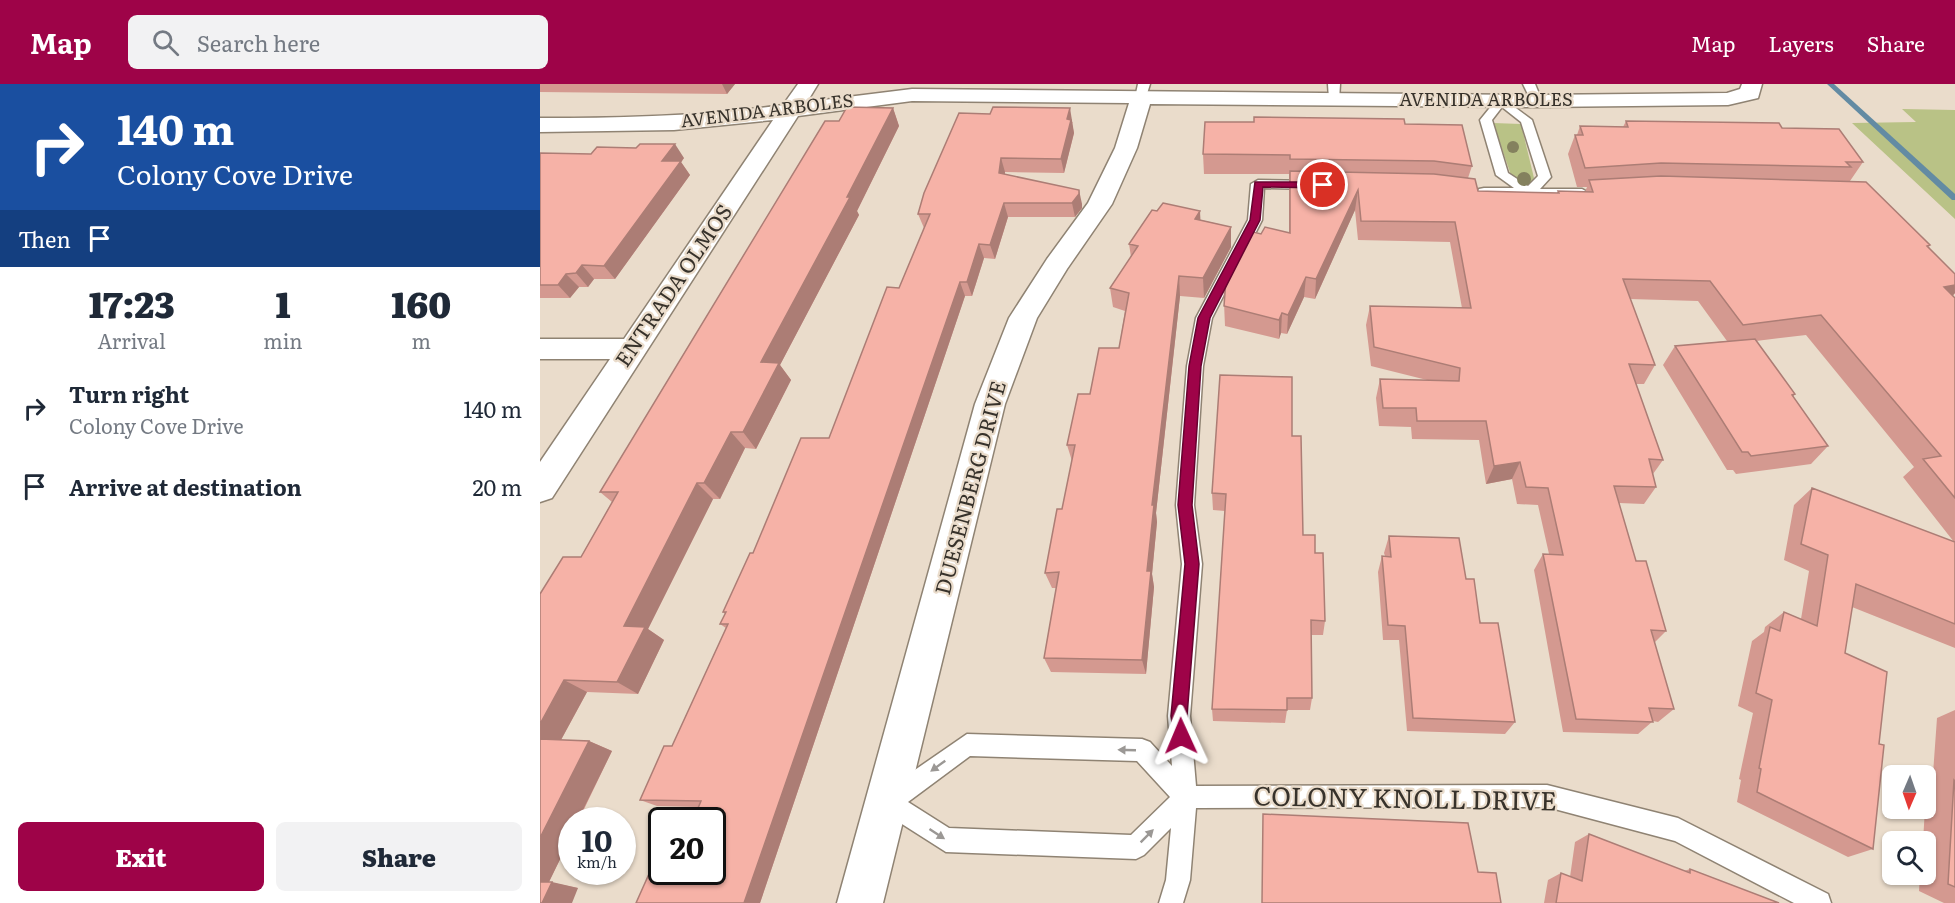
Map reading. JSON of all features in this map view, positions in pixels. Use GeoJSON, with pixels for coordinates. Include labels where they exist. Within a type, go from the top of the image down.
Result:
{"type":"FeatureCollection","features":[{"type":"Feature","properties":{"kind":"street","name":"ENTRADA OLMOS"},"geometry":{"type":"LineString","coordinates":[[540,489],[808,84]]}},
{"type":"Feature","properties":{"kind":"street","name":"AVENIDA ARBOLES"},"geometry":{"type":"LineString","coordinates":[[540,125],[630,126],[717,120],[912,95],[1143,91],[1334,92],[1501,101],[1532,93],[1728,99],[1751,88]]}},
{"type":"Feature","properties":{"kind":"street","name":"DUESENBERG DRIVE"},"geometry":{"type":"LineString","coordinates":[[860,903],[990,404],[1023,318],[1056,265],[1101,204],[1126,148],[1143,91]]}},
{"type":"Feature","properties":{"kind":"street"},"geometry":{"type":"LineString","coordinates":[[540,349],[631,349]]}},
{"type":"Feature","properties":{"kind":"lane"},"geometry":{"type":"LineString","coordinates":[[1501,101],[1526,120],[1545,177],[1529,192],[1502,175],[1486,120],[1501,101]]}},
{"type":"Feature","properties":{"kind":"lane"},"geometry":{"type":"LineString","coordinates":[[1171,903],[1178,880],[1186,797],[1179,716],[1192,564],[1185,505],[1195,366],[1204,318],[1255,220],[1258,184],[1327,185]]}},
{"type":"Feature","properties":{"kind":"lane"},"geometry":{"type":"LineString","coordinates":[[1470,192],[1599,194]]}},
{"type":"Feature","properties":{"kind":"lane"},"geometry":{"type":"LineString","coordinates":[[967,745],[1142,750],[1186,797],[1136,847],[946,840],[888,802],[967,745]]}},
{"type":"Feature","properties":{"kind":"lane","name":"COLONY KNOLL DRIVE"},"geometry":{"type":"LineString","coordinates":[[1186,797],[1546,796],[1678,830],[1819,903]]}},
{"type":"Feature","properties":{"kind":"green space"},"geometry":{"type":"Polygon","coordinates":[[[1902,109],[1955,110],[1955,219],[1852,123],[1916,122],[1902,109]]]}},
{"type":"Feature","properties":{"kind":"green space"},"geometry":{"type":"Polygon","coordinates":[[[1493,123],[1521,124],[1534,178],[1527,187],[1512,178],[1493,123]]]}},
{"type":"Feature","properties":{"kind":"building"},"geometry":{"type":"Polygon","coordinates":[[[847,107],[893,108],[847,197],[850,197],[761,362],[779,363],[743,432],[731,432],[704,483],[697,483],[624,626],[645,627],[617,682],[564,680],[540,724],[540,594],[563,557],[581,557],[618,492],[600,492],[825,121],[839,121],[847,107]]]}},
{"type":"Feature","properties":{"kind":"building"},"geometry":{"type":"Polygon","coordinates":[[[993,107],[1070,108],[1067,119],[1071,120],[1061,159],[1001,158],[999,173],[1079,190],[1079,194],[1072,203],[1004,203],[990,245],[979,244],[967,282],[960,282],[744,903],[636,903],[648,876],[648,885],[726,885],[726,807],[698,807],[701,801],[640,800],[664,746],[672,746],[728,624],[720,624],[726,612],[723,612],[750,553],[753,553],[801,438],[829,438],[887,287],[899,288],[930,214],[918,214],[924,193],[959,113],[990,114],[993,107]]]}},
{"type":"Feature","properties":{"kind":"building"},"geometry":{"type":"Polygon","coordinates":[[[1254,117],[1404,119],[1405,124],[1462,125],[1472,166],[1434,161],[1290,159],[1290,155],[1203,154],[1205,122],[1254,122],[1254,117]]]}},
{"type":"Feature","properties":{"kind":"building"},"geometry":{"type":"Polygon","coordinates":[[[1626,121],[1779,123],[1782,128],[1839,129],[1863,162],[1846,162],[1851,167],[1661,163],[1585,168],[1575,135],[1583,135],[1580,126],[1628,127],[1626,121]]]}},
{"type":"Feature","properties":{"kind":"building"},"geometry":{"type":"Polygon","coordinates":[[[640,144],[675,144],[662,161],[681,161],[604,266],[582,265],[576,273],[566,274],[558,285],[540,285],[540,153],[591,154],[597,147],[636,148],[640,144]]]}},
{"type":"Feature","properties":{"kind":"building"},"geometry":{"type":"Polygon","coordinates":[[[1290,171],[1434,174],[1475,179],[1478,191],[1559,193],[1558,191],[1593,192],[1589,180],[1661,176],[1866,182],[1930,245],[1927,246],[1955,274],[1955,285],[1944,287],[1955,298],[1955,498],[1923,459],[1941,456],[1821,315],[1743,325],[1710,281],[1623,279],[1655,365],[1629,364],[1663,460],[1649,459],[1656,487],[1614,486],[1636,561],[1646,561],[1666,631],[1651,630],[1674,709],[1649,708],[1653,722],[1576,719],[1543,554],[1563,555],[1548,488],[1526,487],[1520,462],[1494,466],[1486,421],[1417,421],[1416,408],[1383,408],[1380,379],[1459,381],[1460,368],[1374,347],[1370,306],[1471,308],[1455,222],[1361,221],[1358,190],[1316,279],[1306,277],[1288,315],[1282,313],[1279,320],[1224,306],[1226,280],[1223,280],[1249,231],[1261,234],[1265,227],[1290,233],[1290,171]]]}},
{"type":"Feature","properties":{"kind":"building"},"geometry":{"type":"Polygon","coordinates":[[[1163,203],[1200,211],[1195,219],[1231,227],[1203,278],[1179,276],[1152,505],[1154,505],[1147,571],[1151,571],[1142,660],[1044,658],[1059,572],[1045,573],[1057,509],[1062,509],[1075,445],[1067,445],[1078,394],[1090,394],[1099,348],[1119,348],[1129,293],[1110,288],[1138,246],[1129,244],[1152,210],[1157,211],[1163,203]]]}},
{"type":"Feature","properties":{"kind":"building"},"geometry":{"type":"Polygon","coordinates":[[[1755,339],[1795,394],[1792,395],[1828,446],[1751,456],[1748,452],[1742,452],[1675,346],[1755,339]]]}},
{"type":"Feature","properties":{"kind":"building"},"geometry":{"type":"Polygon","coordinates":[[[1220,375],[1292,377],[1292,436],[1301,436],[1303,535],[1315,535],[1315,553],[1323,553],[1325,621],[1311,620],[1312,698],[1287,698],[1287,710],[1212,709],[1226,494],[1212,493],[1220,375]]]}},
{"type":"Feature","properties":{"kind":"building"},"geometry":{"type":"Polygon","coordinates":[[[1812,488],[1955,542],[1955,624],[1856,584],[1845,653],[1887,672],[1879,744],[1884,745],[1873,849],[1757,792],[1761,769],[1759,768],[1772,700],[1756,693],[1770,627],[1780,631],[1784,612],[1817,626],[1828,555],[1801,544],[1812,488]]]}},
{"type":"Feature","properties":{"kind":"building"},"geometry":{"type":"Polygon","coordinates":[[[1389,536],[1459,538],[1466,579],[1474,579],[1480,623],[1498,623],[1515,722],[1413,718],[1405,626],[1388,625],[1382,556],[1391,557],[1389,536]]]}},
{"type":"Feature","properties":{"kind":"building"},"geometry":{"type":"Polygon","coordinates":[[[540,739],[589,741],[540,838],[540,739]]]}},
{"type":"Feature","properties":{"kind":"building"},"geometry":{"type":"Polygon","coordinates":[[[1955,781],[1955,887],[1948,884],[1955,781]]]}},
{"type":"Feature","properties":{"kind":"building"},"geometry":{"type":"Polygon","coordinates":[[[1263,814],[1468,823],[1478,872],[1496,873],[1501,903],[1262,903],[1263,814]]]}},
{"type":"Feature","properties":{"kind":"building"},"geometry":{"type":"Polygon","coordinates":[[[1589,834],[1690,873],[1690,869],[1779,903],[1556,903],[1561,873],[1582,881],[1589,834]]]}},
{"type":"Feature","properties":{"kind":"building"},"geometry":{"type":"Polygon","coordinates":[[[540,882],[552,882],[542,903],[540,903],[540,882]]]}},
{"type":"Feature","properties":{"kind":"waterway"},"geometry":{"type":"LineString","coordinates":[[1830,84],[1955,198]]}},
{"type":"Feature","properties":{"kind":"route"},"geometry":{"type":"LineString","coordinates":[[1181,736],[1179,716],[1192,564],[1185,505],[1195,366],[1204,318],[1255,220],[1258,184],[1323,185]]}}]}
